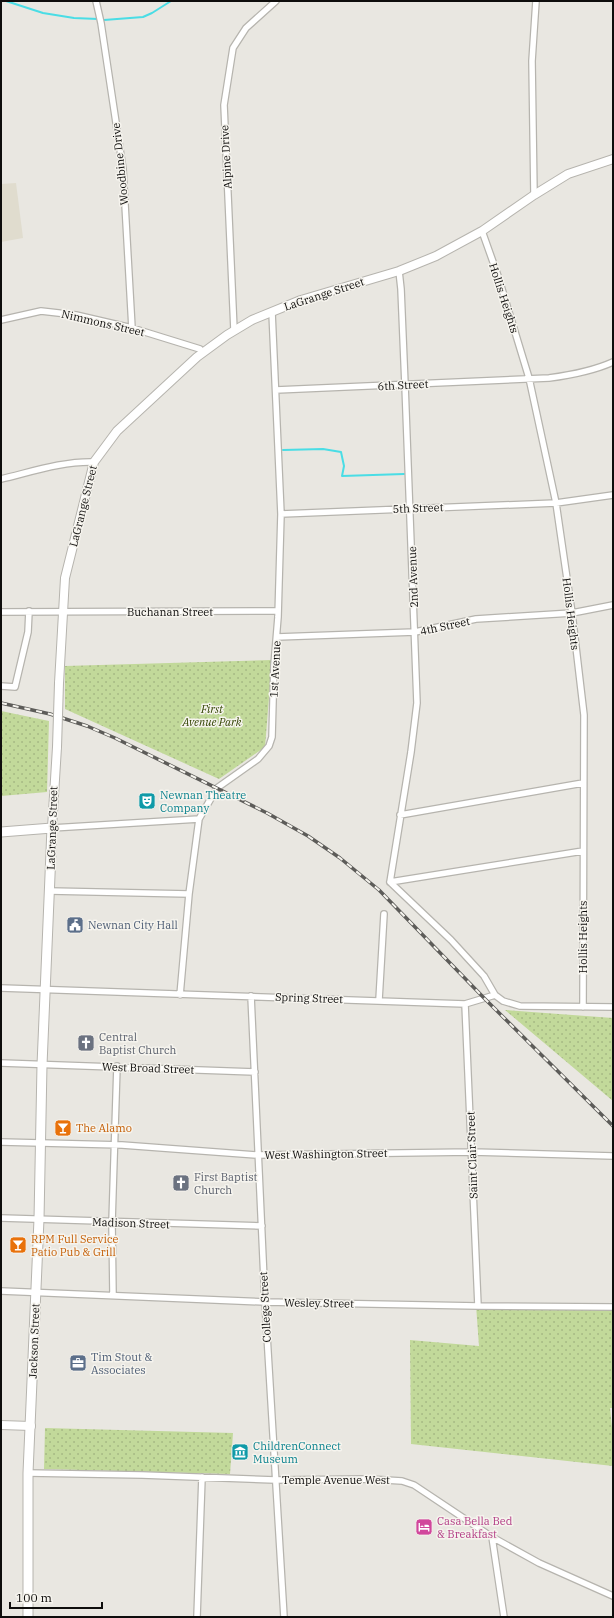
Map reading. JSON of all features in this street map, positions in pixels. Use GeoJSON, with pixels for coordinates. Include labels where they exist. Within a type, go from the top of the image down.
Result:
{"type":"FeatureCollection","features":[{"type":"Feature","properties":{"kind":"main road"},"geometry":{"type":"LineString","coordinates":[[1,832],[52,828]]}},
{"type":"Feature","properties":{"kind":"main road","name":"LaGrange Street"},"geometry":{"type":"LineString","coordinates":[[42,1065],[52,828]]}},
{"type":"Feature","properties":{"kind":"main road","name":"Jackson Street"},"geometry":{"type":"LineString","coordinates":[[28,1617],[28,1474],[39,1220],[42,1065]]}},
{"type":"Feature","properties":{"kind":"street","name":"Woodbine Drive"},"geometry":{"type":"LineString","coordinates":[[96,1],[101,23],[123,169],[132,328]]}},
{"type":"Feature","properties":{"kind":"street","name":"Alpine Drive"},"geometry":{"type":"LineString","coordinates":[[234,330],[224,125],[225,98],[233,48],[246,28],[276,1]]}},
{"type":"Feature","properties":{"kind":"street"},"geometry":{"type":"LineString","coordinates":[[534,195],[532,61],[536,1]]}},
{"type":"Feature","properties":{"kind":"street","name":"LaGrange Street"},"geometry":{"type":"LineString","coordinates":[[52,828],[65,578],[94,462],[117,432],[203,353],[234,330],[301,300],[399,271],[451,249],[482,231],[534,195],[568,174],[613,159]]}},
{"type":"Feature","properties":{"kind":"street","name":"Hollis Heights"},"geometry":{"type":"LineString","coordinates":[[482,231],[498,276],[529,378],[556,503],[572,613],[584,715],[582,783],[582,1007]]}},
{"type":"Feature","properties":{"kind":"street","name":"2nd Avenue"},"geometry":{"type":"LineString","coordinates":[[390,882],[400,815],[412,752],[417,703],[406,385],[399,271]]}},
{"type":"Feature","properties":{"kind":"street","name":"Nimmons Street"},"geometry":{"type":"LineString","coordinates":[[1,320],[41,311],[76,315],[132,328],[200,349],[203,353]]}},
{"type":"Feature","properties":{"kind":"street","name":"1st Avenue"},"geometry":{"type":"LineString","coordinates":[[180,995],[189,894],[199,819],[217,788],[258,759],[269,746],[272,737],[281,514],[272,312]]}},
{"type":"Feature","properties":{"kind":"street","name":"6th Street"},"geometry":{"type":"LineString","coordinates":[[276,390],[406,385],[572,375],[600,368],[613,362]]}},
{"type":"Feature","properties":{"kind":"street"},"geometry":{"type":"LineString","coordinates":[[1,479],[82,461],[94,462]]}},
{"type":"Feature","properties":{"kind":"street","name":"5th Street"},"geometry":{"type":"LineString","coordinates":[[281,514],[556,503],[613,495]]}},
{"type":"Feature","properties":{"kind":"street","name":"4th Street"},"geometry":{"type":"LineString","coordinates":[[277,637],[415,632],[476,619],[572,613],[613,605]]}},
{"type":"Feature","properties":{"kind":"street"},"geometry":{"type":"LineString","coordinates":[[1,686],[15,687],[28,632],[29,611]]}},
{"type":"Feature","properties":{"kind":"street","name":"Buchanan Street"},"geometry":{"type":"LineString","coordinates":[[1,612],[278,611]]}},
{"type":"Feature","properties":{"kind":"street"},"geometry":{"type":"LineString","coordinates":[[400,815],[582,783]]}},
{"type":"Feature","properties":{"kind":"street"},"geometry":{"type":"LineString","coordinates":[[52,828],[199,819]]}},
{"type":"Feature","properties":{"kind":"street"},"geometry":{"type":"LineString","coordinates":[[390,882],[583,851]]}},
{"type":"Feature","properties":{"kind":"street"},"geometry":{"type":"LineString","coordinates":[[390,882],[451,940],[484,976],[495,995],[503,1001],[520,1006],[613,1007]]}},
{"type":"Feature","properties":{"kind":"street"},"geometry":{"type":"LineString","coordinates":[[50,891],[189,894]]}},
{"type":"Feature","properties":{"kind":"street"},"geometry":{"type":"LineString","coordinates":[[379,1000],[384,914]]}},
{"type":"Feature","properties":{"kind":"street","name":"Spring Street"},"geometry":{"type":"LineString","coordinates":[[1,988],[46,988],[180,995],[379,1000],[465,1004],[495,995]]}},
{"type":"Feature","properties":{"kind":"street","name":"College Street"},"geometry":{"type":"LineString","coordinates":[[251,996],[257,1155],[262,1226],[264,1302],[284,1617]]}},
{"type":"Feature","properties":{"kind":"street","name":"Saint Clair Street"},"geometry":{"type":"LineString","coordinates":[[465,1004],[478,1306]]}},
{"type":"Feature","properties":{"kind":"street","name":"West Broad Street"},"geometry":{"type":"LineString","coordinates":[[1,1063],[255,1072]]}},
{"type":"Feature","properties":{"kind":"street"},"geometry":{"type":"LineString","coordinates":[[113,1295],[112,1222],[116,1145],[117,1066]]}},
{"type":"Feature","properties":{"kind":"street","name":"West Washington Street"},"geometry":{"type":"LineString","coordinates":[[1,1142],[116,1145],[257,1155],[472,1152],[613,1156]]}},
{"type":"Feature","properties":{"kind":"street","name":"Madison Street"},"geometry":{"type":"LineString","coordinates":[[1,1218],[262,1226]]}},
{"type":"Feature","properties":{"kind":"street","name":"Wesley Street"},"geometry":{"type":"LineString","coordinates":[[1,1291],[36,1291],[264,1302],[613,1307]]}},
{"type":"Feature","properties":{"kind":"street"},"geometry":{"type":"LineString","coordinates":[[1,1425],[31,1426]]}},
{"type":"Feature","properties":{"kind":"street","name":"Temple Avenue West"},"geometry":{"type":"LineString","coordinates":[[28,1474],[202,1477],[275,1480],[369,1479],[402,1481],[414,1485],[492,1537],[539,1563],[613,1596]]}},
{"type":"Feature","properties":{"kind":"street"},"geometry":{"type":"LineString","coordinates":[[197,1617],[202,1477]]}},
{"type":"Feature","properties":{"kind":"street"},"geometry":{"type":"LineString","coordinates":[[492,1537],[504,1617]]}},
{"type":"Feature","properties":{"kind":"shaded area"},"geometry":{"type":"Polygon","coordinates":[[[16,183],[23,238],[1,242],[1,184],[16,183]]]}},
{"type":"Feature","properties":{"kind":"green space","name":"First Avenue Park"},"geometry":{"type":"Polygon","coordinates":[[[272,660],[265,747],[219,779],[65,709],[65,666],[272,660]]]}},
{"type":"Feature","properties":{"kind":"green space"},"geometry":{"type":"Polygon","coordinates":[[[1,711],[49,721],[47,792],[1,796],[1,711]]]}},
{"type":"Feature","properties":{"kind":"green space"},"geometry":{"type":"Polygon","coordinates":[[[505,1010],[613,1018],[613,1101],[505,1010]]]}},
{"type":"Feature","properties":{"kind":"green space"},"geometry":{"type":"Polygon","coordinates":[[[476,1305],[613,1310],[613,1408],[610,1408],[613,1437],[613,1466],[411,1444],[410,1340],[479,1346],[476,1305]]]}},
{"type":"Feature","properties":{"kind":"green space"},"geometry":{"type":"Polygon","coordinates":[[[45,1428],[233,1433],[230,1474],[44,1469],[45,1428]]]}},
{"type":"Feature","properties":{"kind":"waterway"},"geometry":{"type":"LineString","coordinates":[[6,1],[43,13],[74,18],[98,19]]}},
{"type":"Feature","properties":{"kind":"waterway"},"geometry":{"type":"LineString","coordinates":[[104,20],[143,17],[171,1]]}},
{"type":"Feature","properties":{"kind":"waterway"},"geometry":{"type":"LineString","coordinates":[[283,450],[323,449],[341,452],[344,466],[342,476],[404,474]]}},
{"type":"Feature","properties":{"kind":"railway"},"geometry":{"type":"LineString","coordinates":[[1,703],[50,714],[87,726],[115,738],[267,813],[308,836],[340,858],[379,890],[485,999],[613,1126]]}},
{"type":"Feature","properties":{"kind":"place","name":"Newnan Theatre Company"},"geometry":{"type":"Point","coordinates":[147,801]}},
{"type":"Feature","properties":{"kind":"place","name":"Newnan City Hall"},"geometry":{"type":"Point","coordinates":[75,925]}},
{"type":"Feature","properties":{"kind":"place","name":"Central Baptist Church"},"geometry":{"type":"Point","coordinates":[86,1043]}},
{"type":"Feature","properties":{"kind":"place","name":"The Alamo"},"geometry":{"type":"Point","coordinates":[63,1128]}},
{"type":"Feature","properties":{"kind":"place","name":"First Baptist Church"},"geometry":{"type":"Point","coordinates":[181,1183]}},
{"type":"Feature","properties":{"kind":"place","name":"RPM Full Service Patio Pub & Grill"},"geometry":{"type":"Point","coordinates":[18,1245]}},
{"type":"Feature","properties":{"kind":"place","name":"Tim Stout & Associates"},"geometry":{"type":"Point","coordinates":[78,1363]}},
{"type":"Feature","properties":{"kind":"place","name":"ChildrenConnect Museum"},"geometry":{"type":"Point","coordinates":[240,1452]}},
{"type":"Feature","properties":{"kind":"place","name":"Casa Bella Bed & Breakfast"},"geometry":{"type":"Point","coordinates":[424,1527]}}]}
